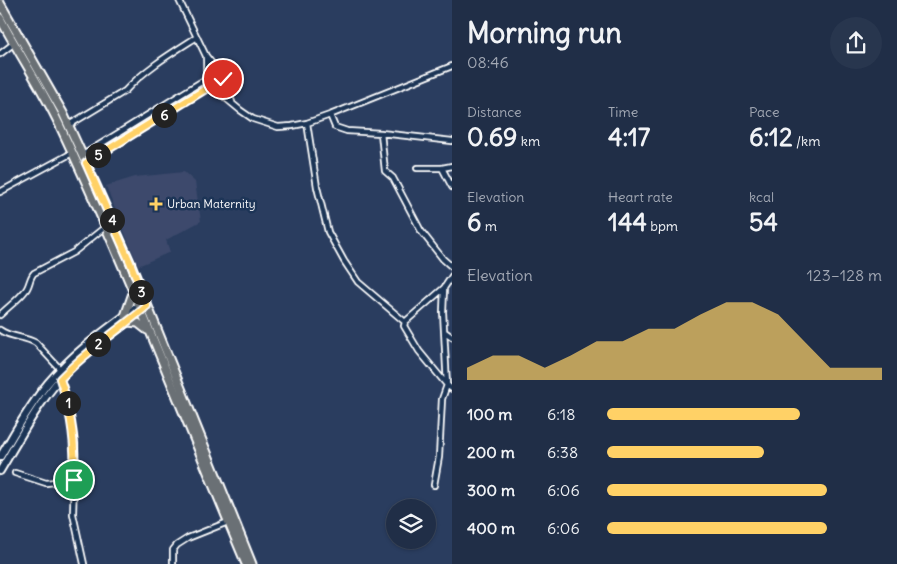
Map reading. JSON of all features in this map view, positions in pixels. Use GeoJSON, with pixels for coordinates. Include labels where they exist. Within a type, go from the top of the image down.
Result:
{"type":"FeatureCollection","features":[{"type":"Feature","properties":{"kind":"main road"},"geometry":{"type":"LineString","coordinates":[[0,3],[69,125],[83,155],[130,262],[252,564]]}},
{"type":"Feature","properties":{"kind":"main road"},"geometry":{"type":"LineString","coordinates":[[0,18],[56,117],[105,227],[246,564]]}},
{"type":"Feature","properties":{"kind":"main road"},"geometry":{"type":"LineString","coordinates":[[133,293],[126,319],[138,323],[149,332]]}},
{"type":"Feature","properties":{"kind":"street"},"geometry":{"type":"LineString","coordinates":[[179,0],[206,56],[217,70],[222,73],[233,103]]}},
{"type":"Feature","properties":{"kind":"street"},"geometry":{"type":"LineString","coordinates":[[69,125],[125,91],[165,58],[197,37]]}},
{"type":"Feature","properties":{"kind":"street"},"geometry":{"type":"LineString","coordinates":[[0,54],[13,44]]}},
{"type":"Feature","properties":{"kind":"street"},"geometry":{"type":"LineString","coordinates":[[206,56],[206,77],[211,86],[246,115],[261,123],[278,127],[307,123],[330,115],[452,66]]}},
{"type":"Feature","properties":{"kind":"street"},"geometry":{"type":"LineString","coordinates":[[83,155],[206,77],[211,70],[217,70]]}},
{"type":"Feature","properties":{"kind":"street"},"geometry":{"type":"LineString","coordinates":[[86,163],[211,86],[219,86],[223,79]]}},
{"type":"Feature","properties":{"kind":"street"},"geometry":{"type":"LineString","coordinates":[[330,115],[334,126],[347,131],[452,141]]}},
{"type":"Feature","properties":{"kind":"street"},"geometry":{"type":"LineString","coordinates":[[307,123],[317,187],[328,232],[358,282],[405,322]]}},
{"type":"Feature","properties":{"kind":"street"},"geometry":{"type":"LineString","coordinates":[[380,133],[385,171],[393,178],[422,231],[452,268]]}},
{"type":"Feature","properties":{"kind":"street"},"geometry":{"type":"LineString","coordinates":[[0,192],[72,153]]}},
{"type":"Feature","properties":{"kind":"street"},"geometry":{"type":"LineString","coordinates":[[417,168],[452,166]]}},
{"type":"Feature","properties":{"kind":"street"},"geometry":{"type":"LineString","coordinates":[[442,168],[452,187]]}},
{"type":"Feature","properties":{"kind":"street"},"geometry":{"type":"LineString","coordinates":[[0,315],[26,290],[34,273],[74,252],[105,227]]}},
{"type":"Feature","properties":{"kind":"street"},"geometry":{"type":"LineString","coordinates":[[452,276],[444,288],[405,322],[404,326],[420,351],[452,389]]}},
{"type":"Feature","properties":{"kind":"street"},"geometry":{"type":"LineString","coordinates":[[434,485],[440,457],[442,399],[447,385],[445,332],[442,312],[444,288]]}},
{"type":"Feature","properties":{"kind":"street"},"geometry":{"type":"LineString","coordinates":[[0,472],[45,397],[60,379],[73,365],[146,303]]}},
{"type":"Feature","properties":{"kind":"street"},"geometry":{"type":"LineString","coordinates":[[0,457],[31,405],[60,369],[96,337],[126,319]]}},
{"type":"Feature","properties":{"kind":"street"},"geometry":{"type":"LineString","coordinates":[[0,330],[13,337],[36,343],[60,369]]}},
{"type":"Feature","properties":{"kind":"street"},"geometry":{"type":"LineString","coordinates":[[445,332],[452,337]]}},
{"type":"Feature","properties":{"kind":"street"},"geometry":{"type":"LineString","coordinates":[[60,379],[68,401],[74,444],[73,514],[84,564]]}},
{"type":"Feature","properties":{"kind":"street"},"geometry":{"type":"LineString","coordinates":[[15,473],[46,484],[74,480]]}},
{"type":"Feature","properties":{"kind":"street"},"geometry":{"type":"LineString","coordinates":[[173,564],[173,550],[180,542],[228,522]]}},
{"type":"Feature","properties":{"kind":"shaded area","name":"Urban Maternity"},"geometry":{"type":"Polygon","coordinates":[[[184,172],[195,182],[201,221],[166,240],[170,252],[138,266],[106,186],[135,177],[184,172]]]}},
{"type":"Feature","properties":{"kind":"place","name":"Urban Maternity"},"geometry":{"type":"Point","coordinates":[156,204]}},
{"type":"Feature","properties":{"kind":"route"},"geometry":{"type":"LineString","coordinates":[[74,480],[74,444],[68,401],[60,379],[100,342],[147,306],[130,262],[86,163],[210,86],[219,86],[223,79]]}}]}
